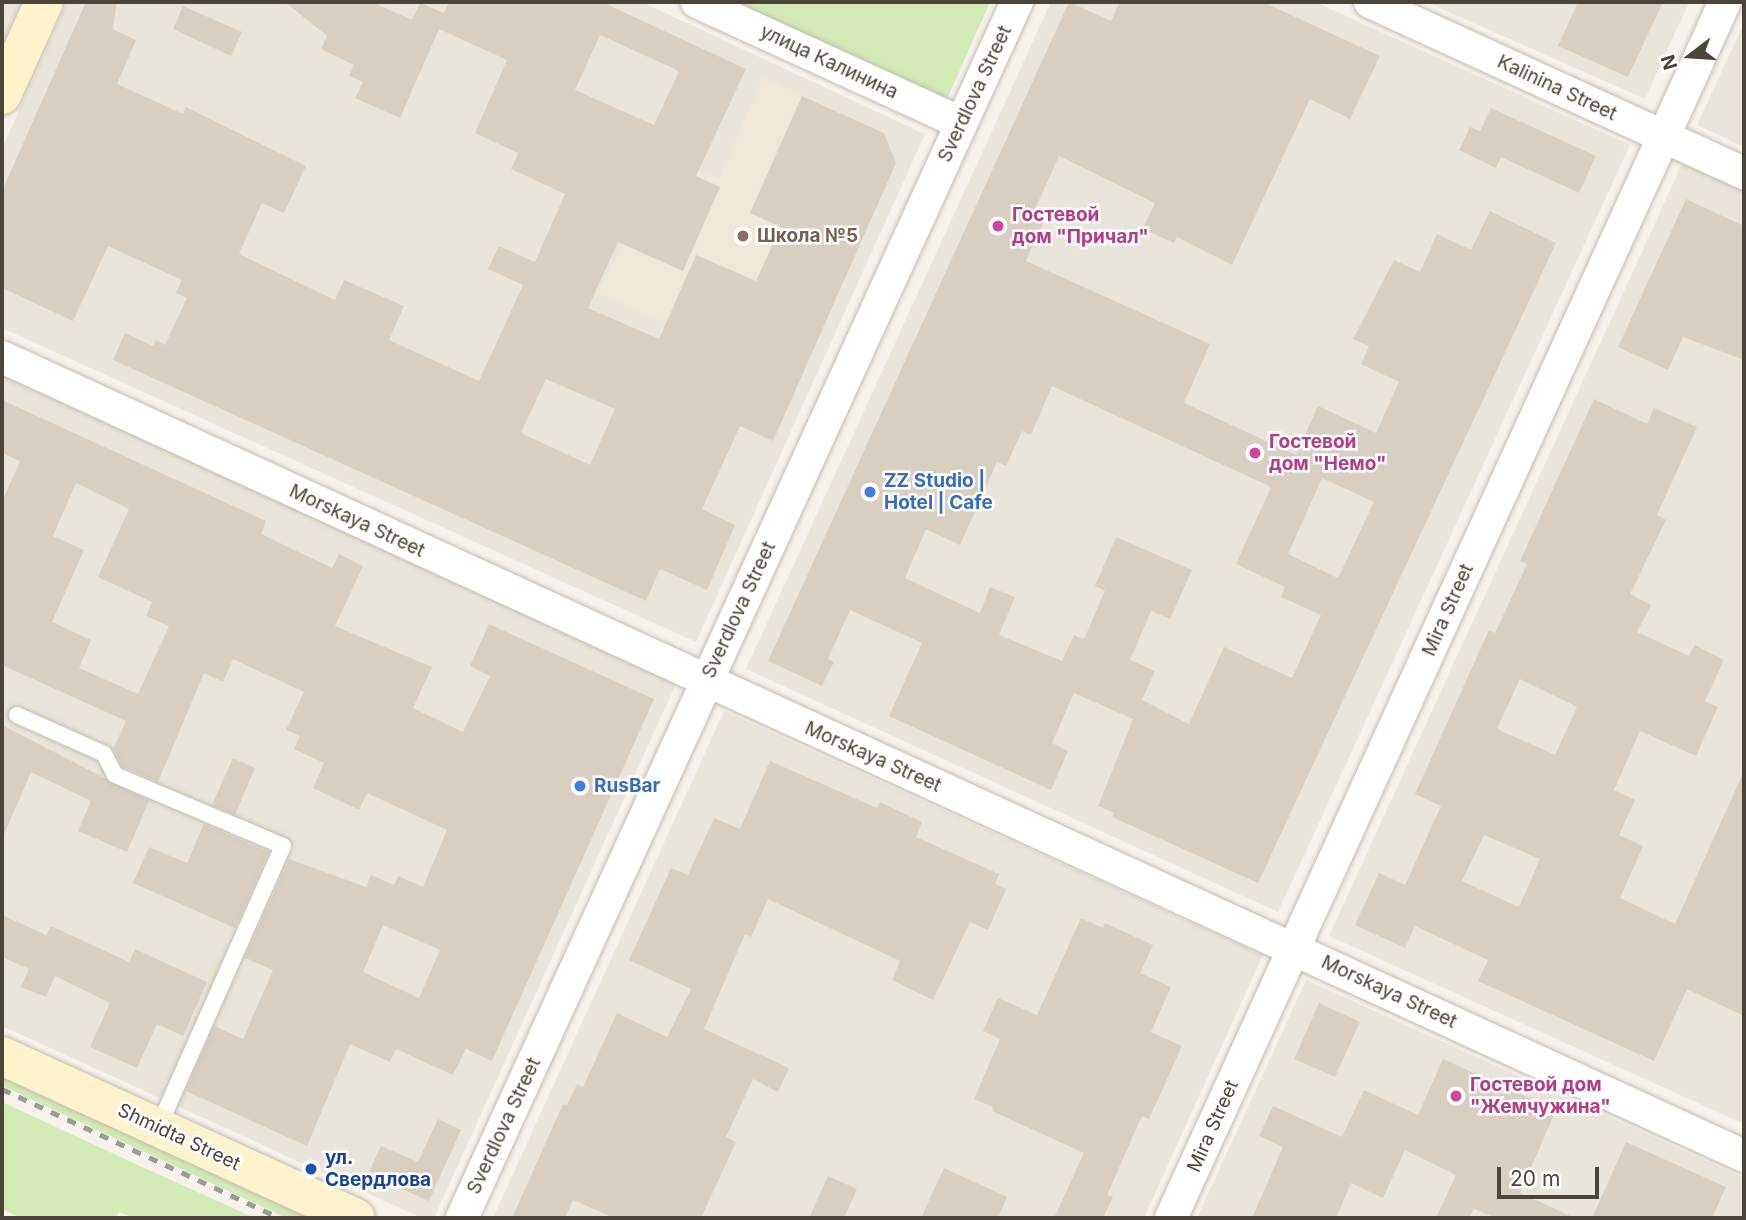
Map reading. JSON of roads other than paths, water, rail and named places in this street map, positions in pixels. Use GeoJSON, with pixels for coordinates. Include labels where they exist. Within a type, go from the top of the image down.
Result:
{"type":"FeatureCollection","features":[{"type":"Feature","properties":{"kind":"street"},"geometry":{"type":"LineString","coordinates":[[2,95],[44,2]]}},
{"type":"Feature","properties":{"kind":"street","name":"улица Калинина"},"geometry":{"type":"LineString","coordinates":[[697,2],[961,123]]}},
{"type":"Feature","properties":{"kind":"street","name":"Sverdlova Street"},"geometry":{"type":"LineString","coordinates":[[461,1218],[1017,2]]}},
{"type":"Feature","properties":{"kind":"street","name":"Kalinina Street"},"geometry":{"type":"LineString","coordinates":[[1370,2],[1744,173]]}},
{"type":"Feature","properties":{"kind":"street","name":"Mira Street"},"geometry":{"type":"LineString","coordinates":[[1171,1218],[1725,2]]}},
{"type":"Feature","properties":{"kind":"street","name":"Morskaya Street"},"geometry":{"type":"LineString","coordinates":[[2,357],[1744,1156]]}},
{"type":"Feature","properties":{"kind":"street","name":"Shmidta Street"},"geometry":{"type":"LineString","coordinates":[[2,1056],[356,1218]]}},
{"type":"Feature","properties":{"kind":"lane"},"geometry":{"type":"LineString","coordinates":[[17,715],[104,754],[115,775],[283,846],[158,1128]]}},
{"type":"Feature","properties":{"kind":"railway"},"geometry":{"type":"LineString","coordinates":[[2,1089],[280,1218]]}},
{"type":"Feature","properties":{"kind":"place","name":"Гостевой дом \"Причал\""},"geometry":{"type":"Point","coordinates":[998,226]}},
{"type":"Feature","properties":{"kind":"place","name":"Школа №5"},"geometry":{"type":"Point","coordinates":[743,236]}},
{"type":"Feature","properties":{"kind":"place","name":"Гостевой дом \"Немо\""},"geometry":{"type":"Point","coordinates":[1255,453]}},
{"type":"Feature","properties":{"kind":"place","name":"ZZ Studio | Hotel | Cafe"},"geometry":{"type":"Point","coordinates":[870,492]}},
{"type":"Feature","properties":{"kind":"place","name":"RusBar"},"geometry":{"type":"Point","coordinates":[580,786]}},
{"type":"Feature","properties":{"kind":"place","name":"Гостевой дом \"Жемчужина\""},"geometry":{"type":"Point","coordinates":[1456,1096]}},
{"type":"Feature","properties":{"kind":"place","name":"ул. Свердлова"},"geometry":{"type":"Point","coordinates":[311,1169]}}]}
